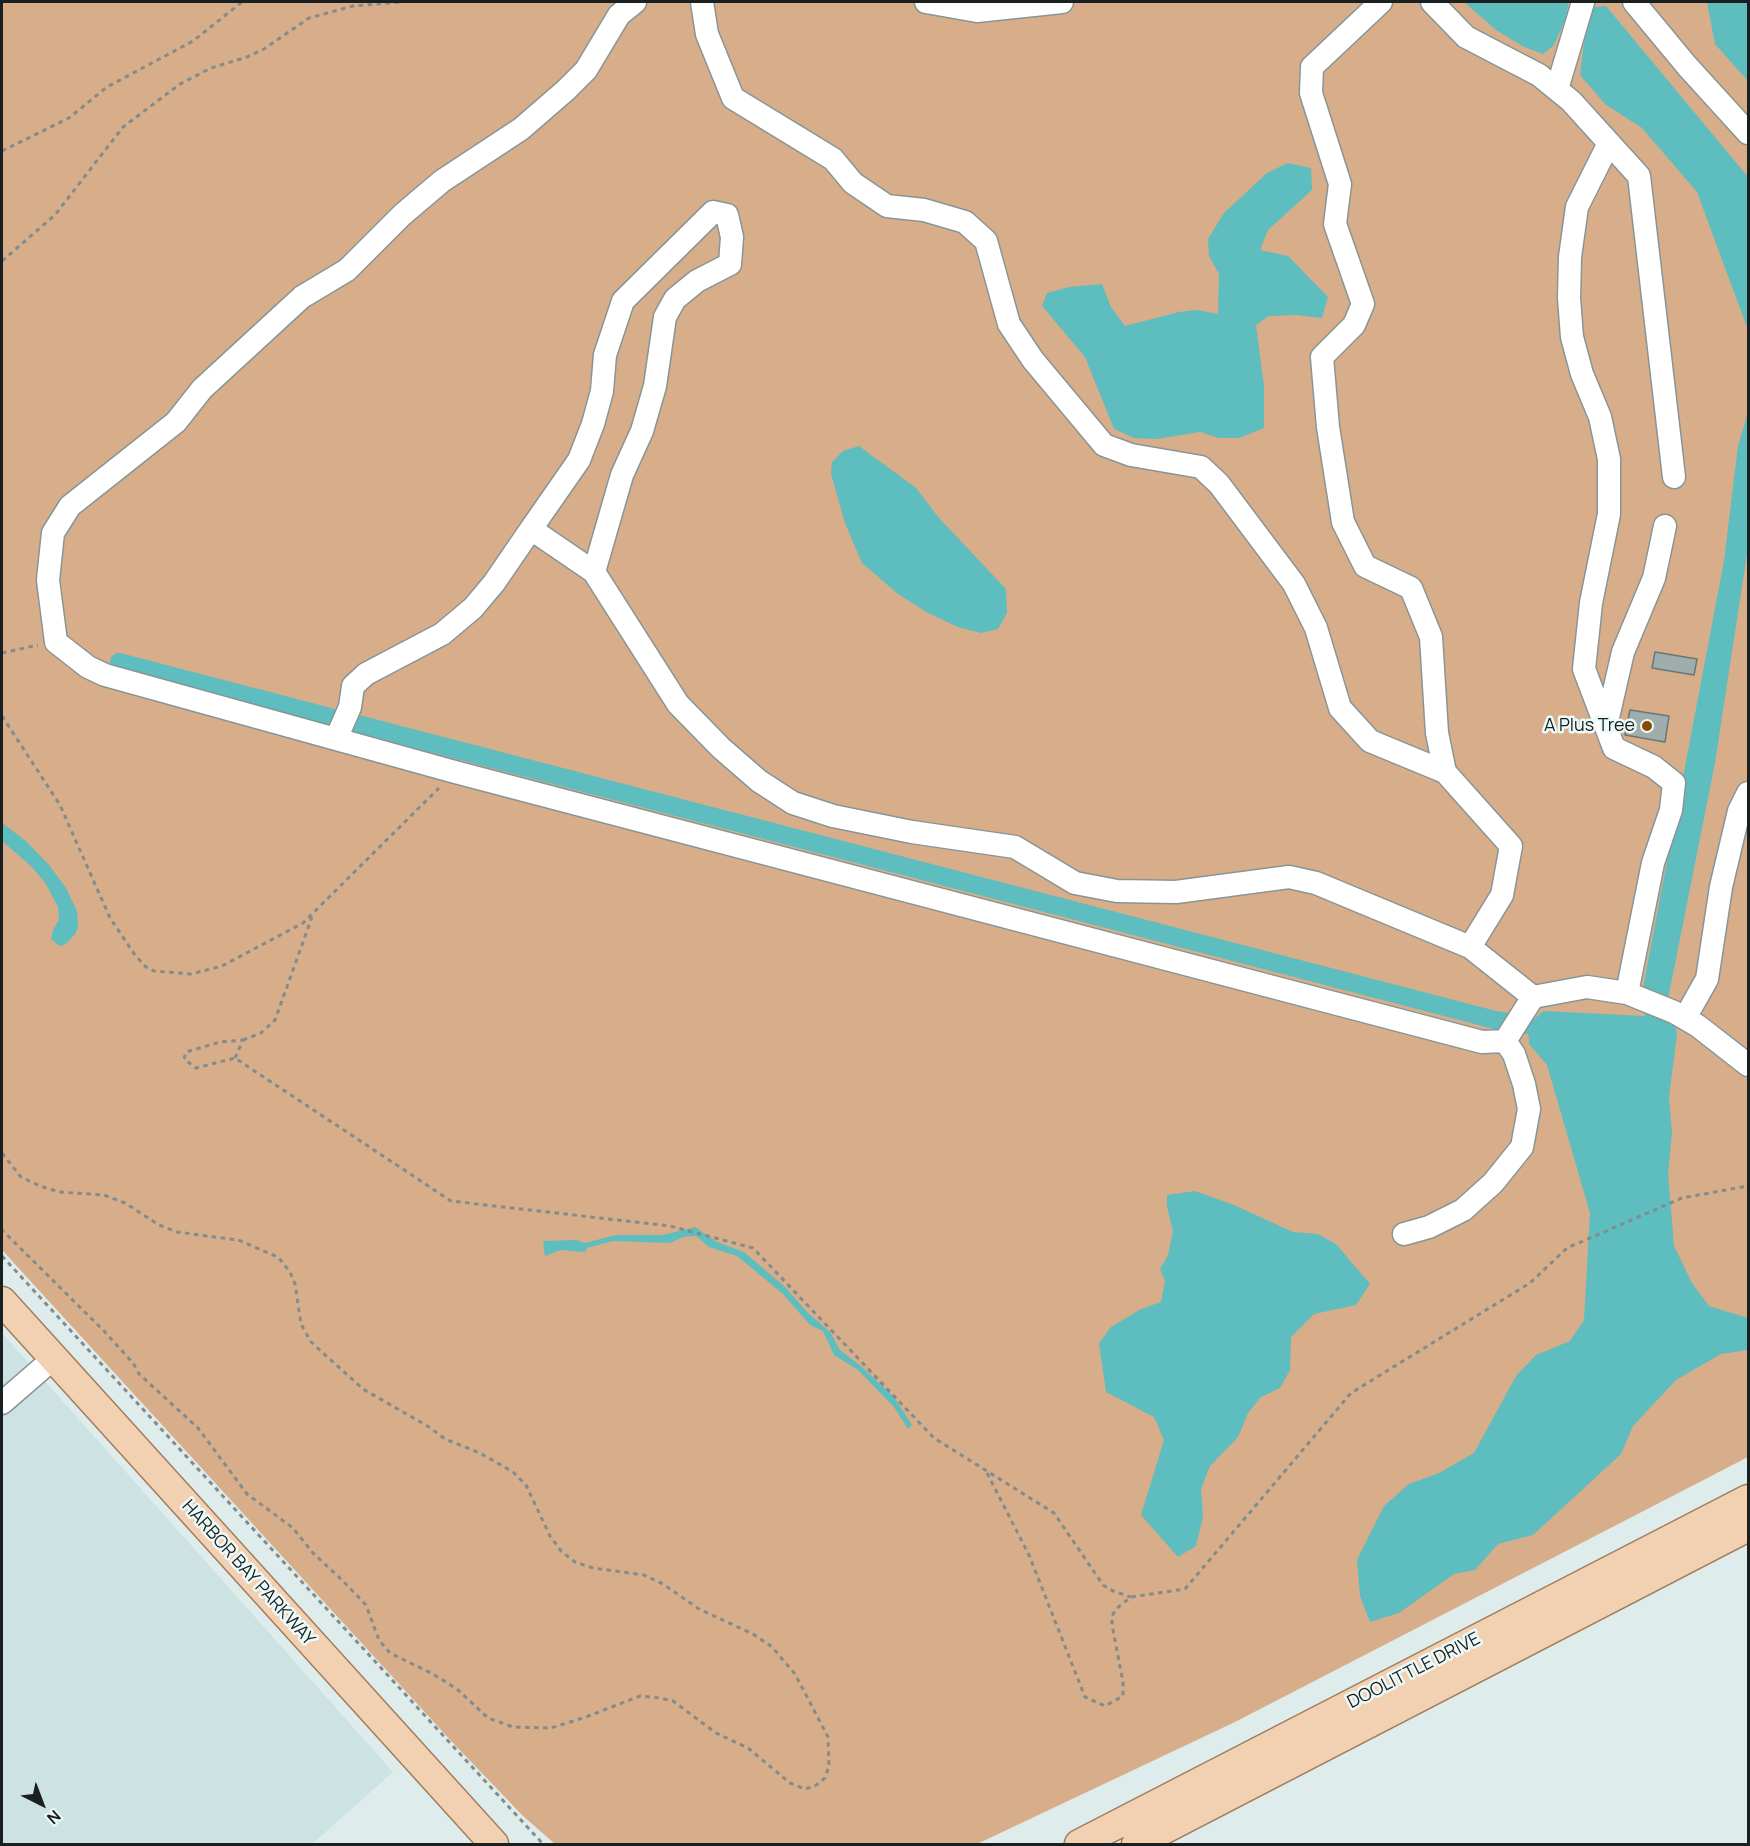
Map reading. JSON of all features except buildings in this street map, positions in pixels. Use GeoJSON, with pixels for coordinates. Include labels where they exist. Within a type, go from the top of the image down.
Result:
{"type":"FeatureCollection","features":[{"type":"Feature","properties":{"kind":"main road","name":"HARBOR BAY PARKWAY"},"geometry":{"type":"LineString","coordinates":[[2,1301],[494,1845]]}},
{"type":"Feature","properties":{"kind":"main road","name":"DOOLITTLE DRIVE"},"geometry":{"type":"LineString","coordinates":[[1079,1845],[1749,1499]]}},
{"type":"Feature","properties":{"kind":"main road","name":"DOOLITTLE DRIVE"},"geometry":{"type":"LineString","coordinates":[[1136,1845],[1749,1527]]}},
{"type":"Feature","properties":{"kind":"lane"},"geometry":{"type":"LineString","coordinates":[[635,2],[620,15],[586,70],[566,90],[521,129],[442,181],[402,215],[347,270],[302,297],[202,389],[176,422],[70,506],[53,534],[48,580],[56,642],[88,667],[105,675],[455,772],[1482,1042],[1505,1041]]}},
{"type":"Feature","properties":{"kind":"lane"},"geometry":{"type":"LineString","coordinates":[[702,2],[707,34],[733,98],[833,159],[853,183],[887,206],[924,210],[965,222],[986,242],[1009,324],[1033,360],[1104,445],[1131,455],[1201,467],[1219,484],[1294,584],[1316,628],[1329,664],[1340,708],[1370,741],[1445,772],[1511,846],[1502,895],[1470,948]]}},
{"type":"Feature","properties":{"kind":"lane"},"geometry":{"type":"LineString","coordinates":[[926,2],[977,11],[1062,2]]}},
{"type":"Feature","properties":{"kind":"lane"},"geometry":{"type":"LineString","coordinates":[[1382,2],[1312,67],[1311,93],[1340,184],[1335,224],[1364,304],[1354,325],[1322,357],[1328,427],[1341,511],[1365,566],[1411,588],[1431,637],[1435,671],[1437,733],[1445,772]]}},
{"type":"Feature","properties":{"kind":"lane"},"geometry":{"type":"LineString","coordinates":[[1432,2],[1466,37],[1539,75],[1571,101],[1608,145],[1639,176],[1674,477]]}},
{"type":"Feature","properties":{"kind":"lane"},"geometry":{"type":"LineString","coordinates":[[1557,90],[1583,2]]}},
{"type":"Feature","properties":{"kind":"lane"},"geometry":{"type":"LineString","coordinates":[[1634,2],[1701,82],[1749,133]]}},
{"type":"Feature","properties":{"kind":"lane"},"geometry":{"type":"LineString","coordinates":[[1608,145],[1577,207],[1570,257],[1569,298],[1572,337],[1582,374],[1600,417],[1610,459],[1610,514],[1592,603],[1584,669],[1614,748],[1653,767],[1674,783],[1671,810],[1653,863],[1633,995]]}},
{"type":"Feature","properties":{"kind":"lane"},"geometry":{"type":"LineString","coordinates":[[336,739],[350,708],[353,686],[366,674],[442,634],[473,608],[494,583],[579,460],[593,424],[602,391],[605,355],[623,301],[713,212],[727,215],[732,237],[730,264],[697,281],[675,299],[665,317],[655,386],[642,431],[622,476],[594,572]]}},
{"type":"Feature","properties":{"kind":"lane"},"geometry":{"type":"LineString","coordinates":[[1606,726],[1623,652],[1654,578],[1665,526]]}},
{"type":"Feature","properties":{"kind":"lane"},"geometry":{"type":"LineString","coordinates":[[531,529],[594,572],[678,704],[721,748],[759,781],[793,803],[833,816],[912,832],[1015,847],[1075,883],[1117,891],[1176,892],[1290,877],[1307,881],[1470,948],[1533,997]]}},
{"type":"Feature","properties":{"kind":"lane"},"geometry":{"type":"LineString","coordinates":[[1679,1015],[1707,979],[1721,887],[1739,811],[1749,793]]}},
{"type":"Feature","properties":{"kind":"lane"},"geometry":{"type":"LineString","coordinates":[[1505,1041],[1533,997],[1587,987],[1633,995],[1679,1015],[1749,1065]]}},
{"type":"Feature","properties":{"kind":"lane"},"geometry":{"type":"LineString","coordinates":[[1404,1234],[1429,1227],[1463,1210],[1493,1183],[1522,1147],[1529,1109],[1521,1074],[1505,1041]]}},
{"type":"Feature","properties":{"kind":"lane"},"geometry":{"type":"LineString","coordinates":[[2,1403],[54,1358]]}},
{"type":"Feature","properties":{"kind":"path"},"geometry":{"type":"LineString","coordinates":[[2,151],[69,118],[107,87],[193,41],[242,2]]}},
{"type":"Feature","properties":{"kind":"path"},"geometry":{"type":"LineString","coordinates":[[2,261],[55,215],[123,127],[180,84],[211,68],[247,57],[309,18],[353,6],[402,2]]}},
{"type":"Feature","properties":{"kind":"path"},"geometry":{"type":"LineString","coordinates":[[2,653],[56,642]]}},
{"type":"Feature","properties":{"kind":"path"},"geometry":{"type":"LineString","coordinates":[[2,716],[60,805],[110,918],[127,946],[146,967],[154,971],[191,974],[222,966],[269,943],[312,915],[455,772]]}},
{"type":"Feature","properties":{"kind":"path"},"geometry":{"type":"LineString","coordinates":[[312,915],[275,1020],[261,1034],[186,1052],[184,1059],[196,1068],[235,1058],[451,1202],[670,1226],[753,1248],[934,1438],[1054,1512],[1103,1585],[1131,1597]]}},
{"type":"Feature","properties":{"kind":"path"},"geometry":{"type":"LineString","coordinates":[[235,1058],[243,1040]]}},
{"type":"Feature","properties":{"kind":"path"},"geometry":{"type":"LineString","coordinates":[[2,1153],[21,1177],[40,1186],[59,1192],[104,1195],[125,1203],[159,1225],[177,1232],[238,1240],[278,1257],[290,1272],[295,1284],[301,1324],[311,1342],[363,1389],[429,1427],[445,1439],[480,1453],[513,1472],[526,1485],[550,1536],[561,1551],[575,1562],[593,1568],[644,1575],[663,1584],[699,1610],[753,1634],[772,1647],[795,1674],[828,1737],[829,1766],[825,1778],[815,1786],[805,1789],[790,1783],[748,1748],[716,1733],[673,1701],[660,1698],[640,1696],[551,1728],[513,1727],[488,1718],[457,1689],[433,1674],[390,1653],[379,1640],[366,1605],[313,1553],[293,1528],[247,1494],[198,1428],[139,1374],[133,1363],[104,1331],[2,1230]]}},
{"type":"Feature","properties":{"kind":"path"},"geometry":{"type":"LineString","coordinates":[[987,1472],[1029,1555],[1085,1697],[1096,1704],[1105,1706],[1123,1695],[1112,1616],[1122,1602],[1131,1597],[1185,1589],[1351,1393],[1530,1283],[1567,1248],[1682,1198],[1749,1186]]}},
{"type":"Feature","properties":{"kind":"path"},"geometry":{"type":"LineString","coordinates":[[2,1256],[543,1845]]}},
{"type":"Feature","properties":{"kind":"shaded area"},"geometry":{"type":"Polygon","coordinates":[[[2,2],[1748,2],[1748,1457],[1235,1722],[977,1844],[555,1844],[523,1816],[454,1744],[2,1250],[2,2]]]}},
{"type":"Feature","properties":{"kind":"shaded area"},"geometry":{"type":"Polygon","coordinates":[[[2,1333],[393,1772],[312,1844],[2,1844],[2,1333]]]}},
{"type":"Feature","properties":{"kind":"water"},"geometry":{"type":"Polygon","coordinates":[[[1464,2],[1568,2],[1567,16],[1554,45],[1543,54],[1524,47],[1496,30],[1464,2]]]}},
{"type":"Feature","properties":{"kind":"water"},"geometry":{"type":"Polygon","coordinates":[[[1707,2],[1748,2],[1748,81],[1715,44],[1707,2]]]}},
{"type":"Feature","properties":{"kind":"water"},"geometry":{"type":"Polygon","coordinates":[[[1606,6],[1748,177],[1748,330],[1697,192],[1642,128],[1605,104],[1580,75],[1586,24],[1592,7],[1606,6]]]}},
{"type":"Feature","properties":{"kind":"water"},"geometry":{"type":"Polygon","coordinates":[[[1288,163],[1311,168],[1312,190],[1268,230],[1260,250],[1288,256],[1328,297],[1322,318],[1296,315],[1269,316],[1256,325],[1264,386],[1264,428],[1239,438],[1219,438],[1200,432],[1157,439],[1134,438],[1114,429],[1085,357],[1042,306],[1047,293],[1069,287],[1102,284],[1111,307],[1125,326],[1179,312],[1197,310],[1218,314],[1219,274],[1209,256],[1208,239],[1224,213],[1267,173],[1288,163]]]}},
{"type":"Feature","properties":{"kind":"water"},"geometry":{"type":"Polygon","coordinates":[[[1748,412],[1748,547],[1715,763],[1668,999],[1677,1034],[1669,1097],[1672,1132],[1668,1174],[1674,1246],[1692,1283],[1709,1306],[1748,1318],[1748,1350],[1721,1354],[1676,1380],[1633,1426],[1621,1454],[1533,1535],[1498,1544],[1475,1570],[1454,1574],[1399,1613],[1370,1622],[1360,1596],[1357,1560],[1384,1506],[1409,1484],[1439,1473],[1474,1453],[1516,1376],[1536,1355],[1570,1341],[1584,1320],[1590,1213],[1547,1065],[1529,1044],[1528,1025],[1543,1011],[1645,1016],[1643,988],[1724,561],[1738,446],[1748,412]]]}},
{"type":"Feature","properties":{"kind":"water"},"geometry":{"type":"Polygon","coordinates":[[[859,446],[916,488],[939,518],[1006,589],[1007,613],[998,629],[981,633],[958,627],[928,613],[898,594],[862,563],[845,523],[831,474],[832,462],[843,451],[859,446]]]}},
{"type":"Feature","properties":{"kind":"water"},"geometry":{"type":"Polygon","coordinates":[[[2,823],[26,841],[49,865],[66,888],[77,911],[78,926],[76,933],[66,944],[60,946],[51,939],[59,920],[58,907],[46,884],[31,866],[2,841],[2,823]]]}},
{"type":"Feature","properties":{"kind":"water"},"geometry":{"type":"Polygon","coordinates":[[[1195,1191],[1234,1205],[1293,1232],[1318,1234],[1336,1244],[1370,1284],[1356,1305],[1314,1314],[1291,1337],[1290,1370],[1280,1388],[1261,1397],[1248,1413],[1238,1437],[1210,1466],[1201,1489],[1203,1517],[1196,1546],[1178,1557],[1141,1515],[1164,1440],[1154,1417],[1106,1392],[1099,1343],[1111,1327],[1141,1309],[1161,1302],[1165,1281],[1160,1269],[1168,1255],[1173,1231],[1167,1207],[1167,1195],[1195,1191]]]}},
{"type":"Feature","properties":{"kind":"water"},"geometry":{"type":"Polygon","coordinates":[[[695,1227],[717,1242],[744,1252],[784,1286],[808,1313],[830,1332],[840,1350],[894,1397],[912,1425],[908,1429],[894,1407],[858,1370],[834,1355],[823,1331],[810,1325],[783,1294],[737,1256],[709,1247],[696,1236],[683,1237],[670,1243],[613,1241],[587,1248],[585,1252],[560,1250],[545,1256],[543,1241],[576,1240],[585,1243],[616,1235],[663,1235],[695,1227]]]}},
{"type":"Feature","properties":{"kind":"waterway"},"geometry":{"type":"LineString","coordinates":[[119,662],[330,717]]}},
{"type":"Feature","properties":{"kind":"waterway"},"geometry":{"type":"LineString","coordinates":[[358,724],[1495,1020],[1528,1025]]}},
{"type":"Feature","properties":{"kind":"place","name":"A Plus Tree"},"geometry":{"type":"Point","coordinates":[1647,726]}}]}
